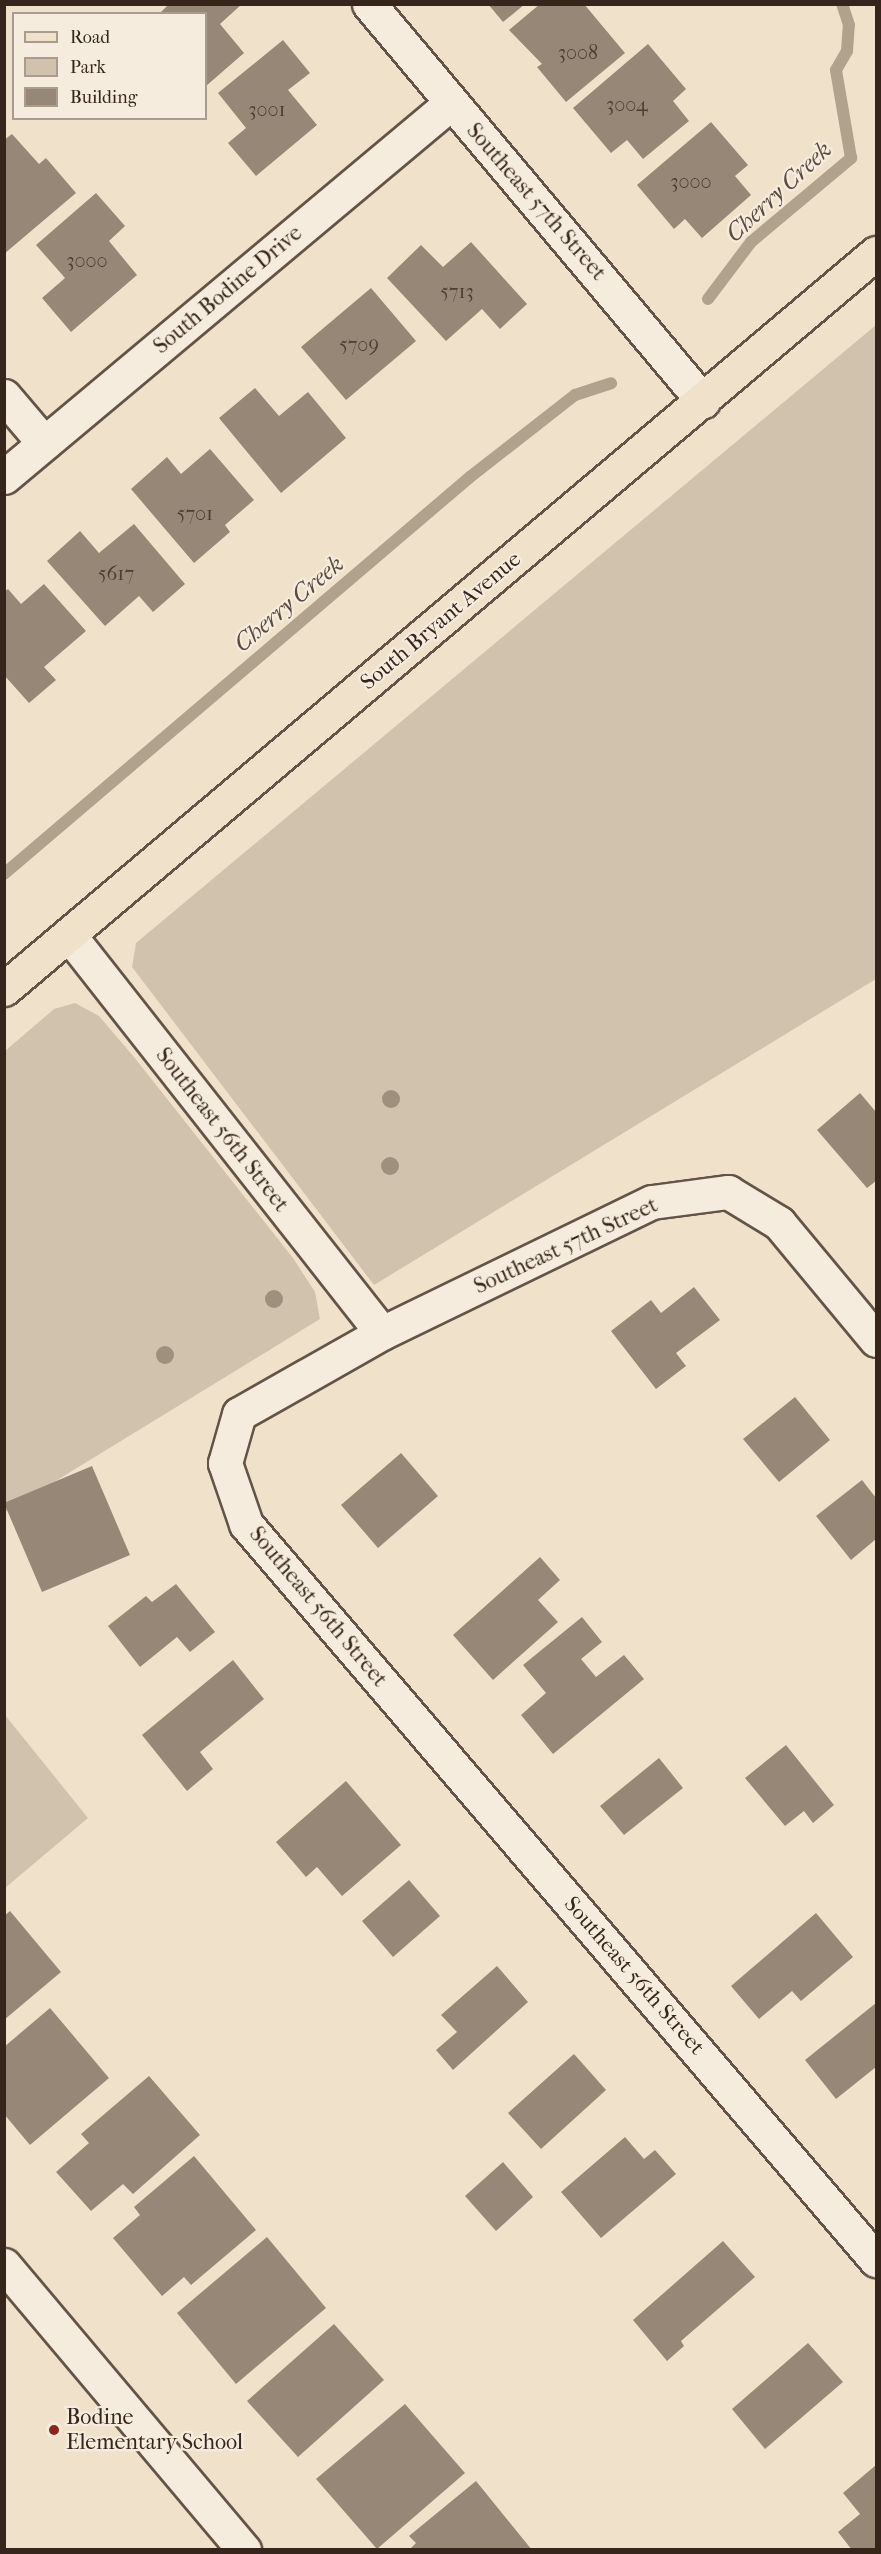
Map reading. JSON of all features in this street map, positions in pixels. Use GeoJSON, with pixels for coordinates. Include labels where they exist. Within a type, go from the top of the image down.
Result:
{"type":"FeatureCollection","features":[{"type":"Feature","properties":{"kind":"main road","name":"South Bryant Avenue"},"geometry":{"type":"LineString","coordinates":[[4,989],[876,253]]}},
{"type":"Feature","properties":{"kind":"street","name":"Southeast 57th Street"},"geometry":{"type":"LineString","coordinates":[[369,4],[703,401]]}},
{"type":"Feature","properties":{"kind":"street","name":"South Bodine Drive"},"geometry":{"type":"LineString","coordinates":[[4,477],[451,103]]}},
{"type":"Feature","properties":{"kind":"street"},"geometry":{"type":"LineString","coordinates":[[4,396],[44,443]]}},
{"type":"Feature","properties":{"kind":"street","name":"Southeast 56th Street"},"geometry":{"type":"LineString","coordinates":[[69,935],[382,1333],[239,1414],[225,1463],[246,1524],[876,2260]]}},
{"type":"Feature","properties":{"kind":"street","name":"Southeast 57th Street"},"geometry":{"type":"LineString","coordinates":[[382,1333],[652,1202],[728,1192],[778,1223],[876,1340]]}},
{"type":"Feature","properties":{"kind":"street"},"geometry":{"type":"LineString","coordinates":[[4,2265],[244,2550]]}},
{"type":"Feature","properties":{"kind":"green space"},"geometry":{"type":"Polygon","coordinates":[[[876,325],[876,979],[374,1285],[132,967],[136,943],[876,325]]]}},
{"type":"Feature","properties":{"kind":"green space"},"geometry":{"type":"Polygon","coordinates":[[[75,1003],[99,1016],[293,1258],[315,1292],[320,1319],[5,1512],[5,1051],[54,1009],[75,1003]]]}},
{"type":"Feature","properties":{"kind":"green space"},"geometry":{"type":"Polygon","coordinates":[[[5,1715],[88,1818],[4,1888],[5,1715]]]}},
{"type":"Feature","properties":{"kind":"building"},"geometry":{"type":"Polygon","coordinates":[[[169,4],[242,4],[220,24],[244,53],[207,85],[207,12],[161,12],[169,4]]]}},
{"type":"Feature","properties":{"kind":"building"},"geometry":{"type":"Polygon","coordinates":[[[488,4],[525,4],[503,22],[488,4]]]}},
{"type":"Feature","properties":{"kind":"building"},"geometry":{"type":"Polygon","coordinates":[[[540,4],[584,4],[625,53],[566,102],[537,67],[542,64],[509,30],[540,4]]]}},
{"type":"Feature","properties":{"kind":"building"},"geometry":{"type":"Polygon","coordinates":[[[283,40],[310,73],[288,90],[317,125],[256,176],[228,143],[246,128],[218,93],[283,40]]]}},
{"type":"Feature","properties":{"kind":"building"},"geometry":{"type":"Polygon","coordinates":[[[648,44],[686,89],[673,101],[689,121],[643,159],[627,140],[611,153],[573,108],[648,44]]]}},
{"type":"Feature","properties":{"kind":"building"},"geometry":{"type":"Polygon","coordinates":[[[711,122],[748,165],[735,176],[751,195],[702,238],[685,219],[674,229],[637,185],[711,122]]]}},
{"type":"Feature","properties":{"kind":"building"},"geometry":{"type":"Polygon","coordinates":[[[12,134],[39,164],[46,158],[76,193],[4,254],[4,140],[12,134]]]}},
{"type":"Feature","properties":{"kind":"building"},"geometry":{"type":"Polygon","coordinates":[[[96,193],[125,226],[109,241],[137,275],[71,332],[42,298],[65,278],[36,245],[96,193]]]}},
{"type":"Feature","properties":{"kind":"building"},"geometry":{"type":"Polygon","coordinates":[[[471,242],[527,304],[500,329],[482,309],[446,341],[387,278],[421,245],[443,267],[471,242]]]}},
{"type":"Feature","properties":{"kind":"building"},"geometry":{"type":"Polygon","coordinates":[[[371,288],[416,341],[346,400],[301,347],[371,288]]]}},
{"type":"Feature","properties":{"kind":"building"},"geometry":{"type":"Polygon","coordinates":[[[255,388],[279,416],[308,392],[346,438],[281,493],[219,418],[255,388]]]}},
{"type":"Feature","properties":{"kind":"building"},"geometry":{"type":"Polygon","coordinates":[[[210,449],[254,500],[225,525],[230,532],[194,563],[131,489],[167,457],[181,474],[210,449]]]}},
{"type":"Feature","properties":{"kind":"building"},"geometry":{"type":"Polygon","coordinates":[[[134,524],[185,584],[153,612],[139,596],[105,626],[47,561],[80,531],[99,553],[134,524]]]}},
{"type":"Feature","properties":{"kind":"building"},"geometry":{"type":"Polygon","coordinates":[[[44,584],[86,631],[44,667],[56,680],[29,703],[4,675],[4,592],[8,589],[21,604],[44,584]]]}},
{"type":"Feature","properties":{"kind":"building"},"geometry":{"type":"Polygon","coordinates":[[[860,1093],[876,1112],[876,1181],[867,1188],[817,1130],[860,1093]]]}},
{"type":"Feature","properties":{"kind":"building"},"geometry":{"type":"Polygon","coordinates":[[[694,1287],[720,1320],[676,1353],[686,1366],[656,1389],[611,1331],[651,1300],[661,1313],[694,1287]]]}},
{"type":"Feature","properties":{"kind":"building"},"geometry":{"type":"Polygon","coordinates":[[[795,1397],[830,1440],[779,1482],[743,1439],[795,1397]]]}},
{"type":"Feature","properties":{"kind":"building"},"geometry":{"type":"Polygon","coordinates":[[[401,1453],[438,1496],[378,1548],[341,1505],[401,1453]]]}},
{"type":"Feature","properties":{"kind":"building"},"geometry":{"type":"Polygon","coordinates":[[[92,1466],[130,1555],[42,1592],[4,1503],[92,1466]]]}},
{"type":"Feature","properties":{"kind":"building"},"geometry":{"type":"Polygon","coordinates":[[[862,1480],[876,1498],[876,1539],[851,1560],[816,1516],[862,1480]]]}},
{"type":"Feature","properties":{"kind":"building"},"geometry":{"type":"Polygon","coordinates":[[[540,1557],[560,1580],[538,1600],[558,1622],[493,1680],[453,1635],[540,1557]]]}},
{"type":"Feature","properties":{"kind":"building"},"geometry":{"type":"Polygon","coordinates":[[[176,1584],[215,1632],[190,1652],[177,1637],[140,1667],[108,1626],[146,1596],[152,1602],[176,1584]]]}},
{"type":"Feature","properties":{"kind":"building"},"geometry":{"type":"Polygon","coordinates":[[[582,1617],[602,1642],[581,1659],[596,1677],[624,1655],[644,1679],[553,1754],[521,1715],[546,1693],[523,1665],[582,1617]]]}},
{"type":"Feature","properties":{"kind":"building"},"geometry":{"type":"Polygon","coordinates":[[[233,1660],[264,1699],[200,1752],[213,1769],[187,1791],[142,1735],[233,1660]]]}},
{"type":"Feature","properties":{"kind":"building"},"geometry":{"type":"Polygon","coordinates":[[[786,1745],[834,1805],[813,1823],[804,1811],[785,1826],[745,1778],[786,1745]]]}},
{"type":"Feature","properties":{"kind":"building"},"geometry":{"type":"Polygon","coordinates":[[[659,1758],[683,1788],[624,1835],[600,1806],[659,1758]]]}},
{"type":"Feature","properties":{"kind":"building"},"geometry":{"type":"Polygon","coordinates":[[[346,1781],[401,1845],[342,1896],[317,1867],[306,1877],[276,1842],[346,1781]]]}},
{"type":"Feature","properties":{"kind":"building"},"geometry":{"type":"Polygon","coordinates":[[[409,1880],[440,1916],[393,1957],[362,1921],[409,1880]]]}},
{"type":"Feature","properties":{"kind":"building"},"geometry":{"type":"Polygon","coordinates":[[[10,1911],[61,1972],[4,2020],[4,1916],[10,1911]]]}},
{"type":"Feature","properties":{"kind":"building"},"geometry":{"type":"Polygon","coordinates":[[[816,1913],[853,1957],[801,2001],[792,1991],[759,2019],[731,1986],[816,1913]]]}},
{"type":"Feature","properties":{"kind":"building"},"geometry":{"type":"Polygon","coordinates":[[[497,1966],[528,2002],[453,2070],[436,2050],[457,2032],[441,2015],[497,1966]]]}},
{"type":"Feature","properties":{"kind":"building"},"geometry":{"type":"Polygon","coordinates":[[[876,2003],[876,2067],[836,2099],[805,2060],[876,2003]]]}},
{"type":"Feature","properties":{"kind":"building"},"geometry":{"type":"Polygon","coordinates":[[[50,2008],[109,2078],[30,2145],[4,2114],[4,2047],[50,2008]]]}},
{"type":"Feature","properties":{"kind":"building"},"geometry":{"type":"Polygon","coordinates":[[[574,2054],[606,2090],[541,2149],[508,2113],[574,2054]]]}},
{"type":"Feature","properties":{"kind":"building"},"geometry":{"type":"Polygon","coordinates":[[[149,2076],[200,2135],[133,2194],[123,2184],[91,2211],[56,2172],[89,2143],[81,2134],[149,2076]]]}},
{"type":"Feature","properties":{"kind":"building"},"geometry":{"type":"Polygon","coordinates":[[[625,2137],[644,2159],[655,2150],[676,2174],[601,2238],[561,2192],[625,2137]]]}},
{"type":"Feature","properties":{"kind":"building"},"geometry":{"type":"Polygon","coordinates":[[[194,2156],[256,2230],[191,2285],[184,2277],[162,2296],[113,2238],[140,2215],[134,2207],[194,2156]]]}},
{"type":"Feature","properties":{"kind":"building"},"geometry":{"type":"Polygon","coordinates":[[[503,2162],[533,2197],[496,2231],[465,2196],[503,2162]]]}},
{"type":"Feature","properties":{"kind":"building"},"geometry":{"type":"Polygon","coordinates":[[[267,2237],[326,2308],[236,2384],[177,2313],[267,2237]]]}},
{"type":"Feature","properties":{"kind":"building"},"geometry":{"type":"Polygon","coordinates":[[[723,2241],[755,2277],[681,2341],[684,2346],[667,2361],[633,2320],[723,2241]]]}},
{"type":"Feature","properties":{"kind":"building"},"geometry":{"type":"Polygon","coordinates":[[[334,2324],[384,2380],[298,2457],[247,2401],[334,2324]]]}},
{"type":"Feature","properties":{"kind":"building"},"geometry":{"type":"Polygon","coordinates":[[[808,2343],[843,2382],[765,2449],[732,2409],[808,2343]]]}},
{"type":"Feature","properties":{"kind":"building"},"geometry":{"type":"Polygon","coordinates":[[[405,2404],[465,2473],[377,2549],[316,2479],[405,2404]]]}},
{"type":"Feature","properties":{"kind":"building"},"geometry":{"type":"Polygon","coordinates":[[[876,2465],[876,2550],[852,2550],[838,2532],[860,2514],[843,2493],[876,2465]]]}},
{"type":"Feature","properties":{"kind":"building"},"geometry":{"type":"Polygon","coordinates":[[[476,2481],[532,2550],[409,2550],[416,2543],[409,2536],[476,2481]]]}},
{"type":"Feature","properties":{"kind":"waterway","name":"Cherry Creek"},"geometry":{"type":"LineString","coordinates":[[708,299],[751,242],[851,158],[836,70],[847,51],[849,25],[842,4]]}},
{"type":"Feature","properties":{"kind":"waterway","name":"Cherry Creek"},"geometry":{"type":"LineString","coordinates":[[4,874],[470,477],[575,395],[611,383]]}},
{"type":"Feature","properties":{"kind":"place","name":"Bodine Elementary School"},"geometry":{"type":"Point","coordinates":[54,2430]}}]}
